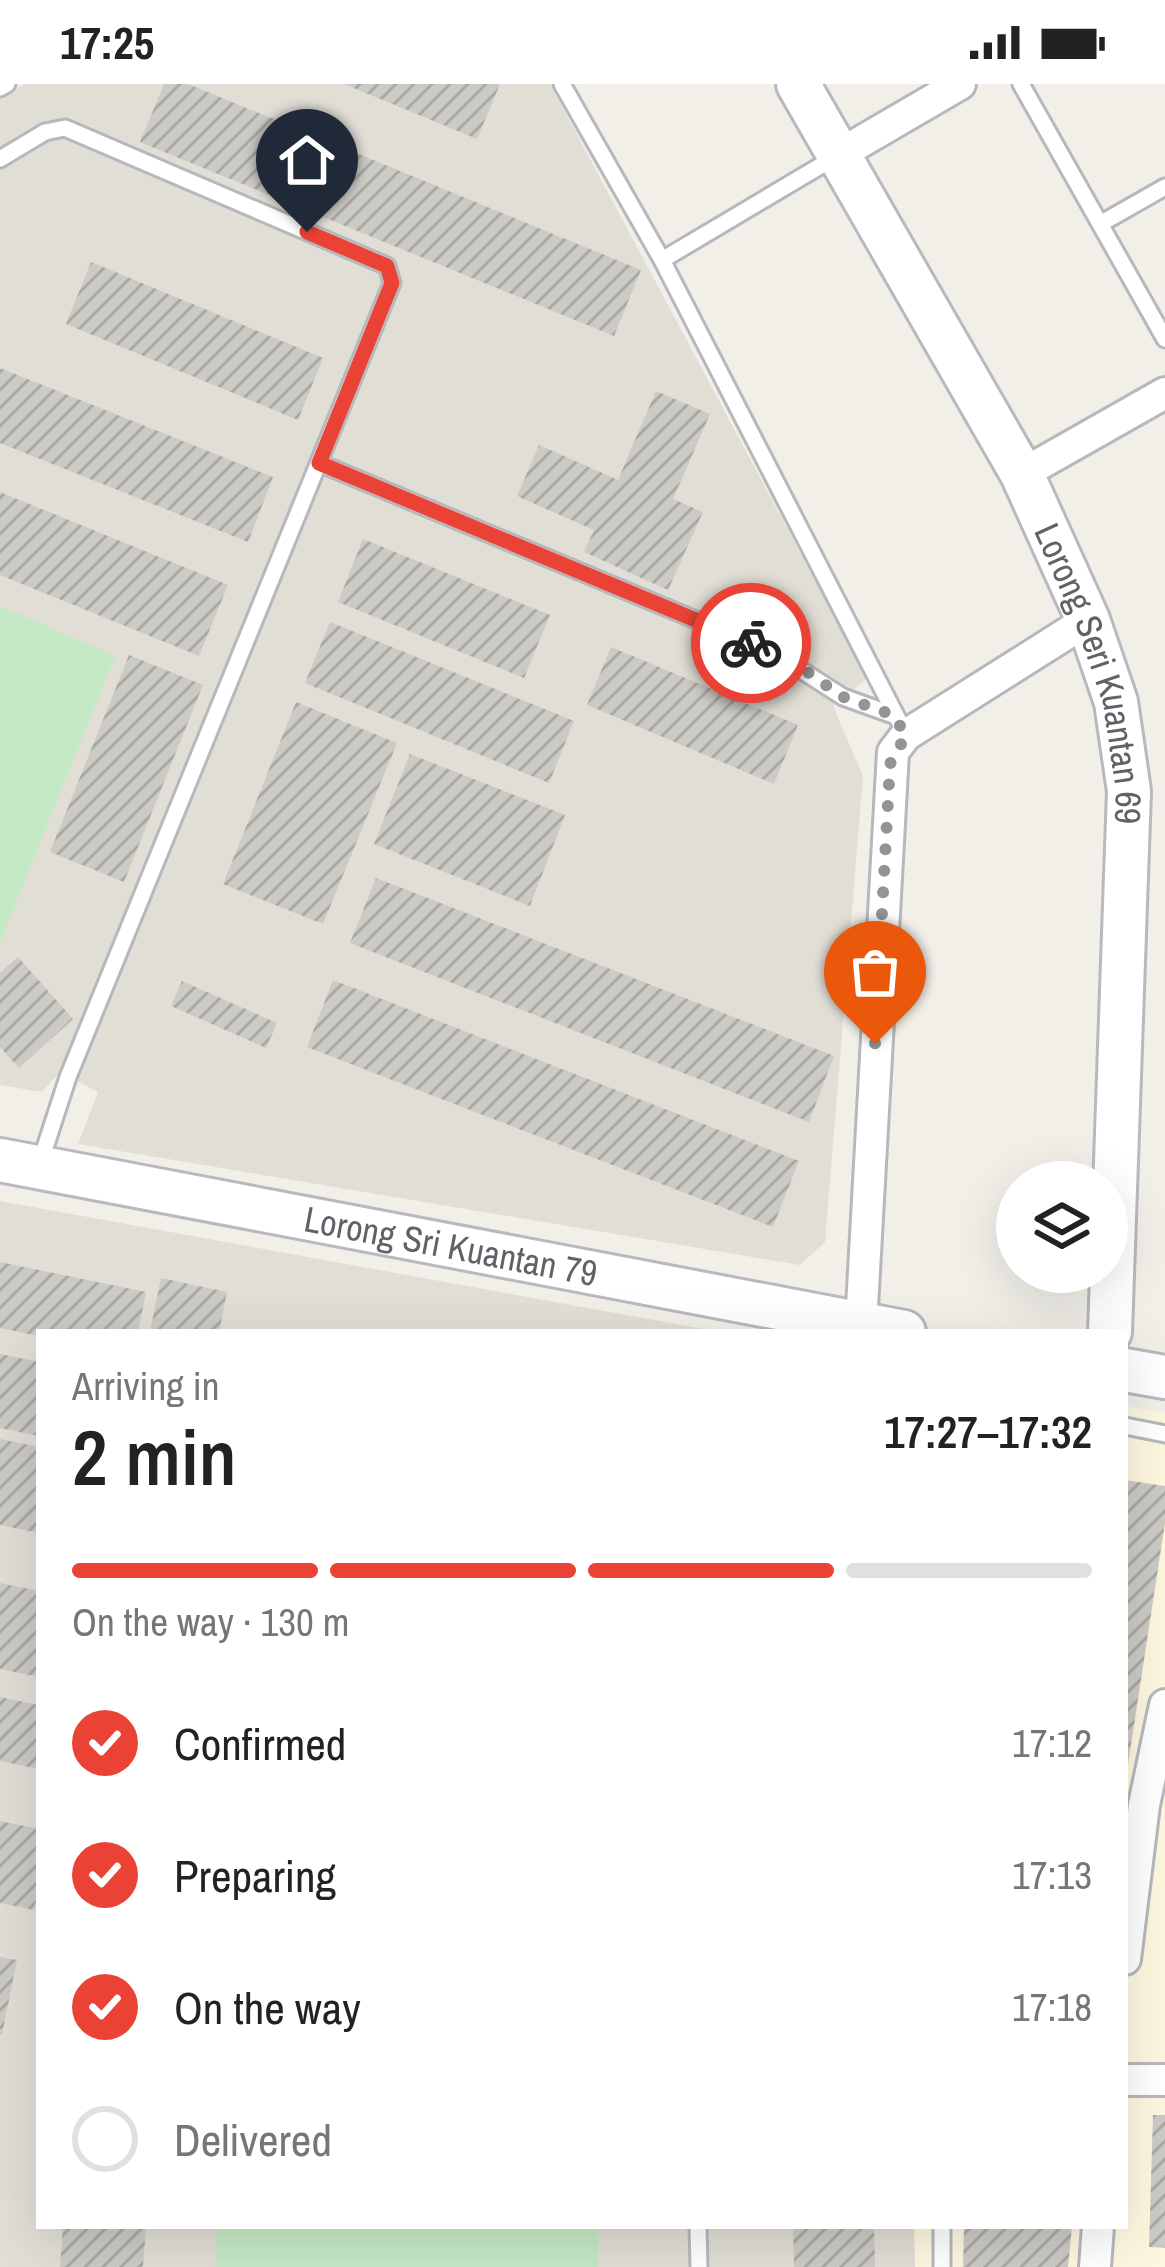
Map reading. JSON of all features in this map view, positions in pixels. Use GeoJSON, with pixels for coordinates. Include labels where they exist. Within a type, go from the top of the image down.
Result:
{"type":"FeatureCollection","features":[{"type":"Feature","properties":{"kind":"street","name":"Lorong Seri Kuantan 69"},"geometry":{"type":"LineString","coordinates":[[798,84],[1022,474],[1088,620],[1116,702],[1129,791],[1110,1329]]}},
{"type":"Feature","properties":{"kind":"street"},"geometry":{"type":"LineString","coordinates":[[840,154],[960,84]]}},
{"type":"Feature","properties":{"kind":"street"},"geometry":{"type":"LineString","coordinates":[[1022,474],[1165,394]]}},
{"type":"Feature","properties":{"kind":"street"},"geometry":{"type":"LineString","coordinates":[[861,1325],[890,764],[900,725],[1088,620]]}},
{"type":"Feature","properties":{"kind":"street","name":"Lorong Sri Kuantan 79"},"geometry":{"type":"LineString","coordinates":[[20,1163],[886,1329]]}},
{"type":"Feature","properties":{"kind":"street"},"geometry":{"type":"LineString","coordinates":[[1128,1371],[1165,1377]]}},
{"type":"Feature","properties":{"kind":"street"},"geometry":{"type":"LineString","coordinates":[[1128,1908],[1134,1805],[1165,1706]]}},
{"type":"Feature","properties":{"kind":"street"},"geometry":{"type":"LineString","coordinates":[[1128,2080],[1165,2080]]}},
{"type":"Feature","properties":{"kind":"street"},"geometry":{"type":"LineString","coordinates":[[1095,2267],[1098,2229]]}},
{"type":"Feature","properties":{"kind":"lane"},"geometry":{"type":"LineString","coordinates":[[562,84],[662,260],[900,725]]}},
{"type":"Feature","properties":{"kind":"lane"},"geometry":{"type":"LineString","coordinates":[[1021,84],[1165,339]]}},
{"type":"Feature","properties":{"kind":"lane"},"geometry":{"type":"LineString","coordinates":[[0,159],[45,132],[65,128],[387,266],[392,283],[77,1055],[20,1163]]}},
{"type":"Feature","properties":{"kind":"lane"},"geometry":{"type":"LineString","coordinates":[[662,260],[840,154]]}},
{"type":"Feature","properties":{"kind":"lane"},"geometry":{"type":"LineString","coordinates":[[1100,224],[1165,187]]}},
{"type":"Feature","properties":{"kind":"lane"},"geometry":{"type":"LineString","coordinates":[[319,463],[773,652],[843,697],[900,725]]}},
{"type":"Feature","properties":{"kind":"lane"},"geometry":{"type":"LineString","coordinates":[[1128,1427],[1165,1434]]}},
{"type":"Feature","properties":{"kind":"lane"},"geometry":{"type":"LineString","coordinates":[[698,2229],[699,2267]]}},
{"type":"Feature","properties":{"kind":"lane"},"geometry":{"type":"LineString","coordinates":[[942,2229],[942,2267]]}},
{"type":"Feature","properties":{"kind":"shaded area"},"geometry":{"type":"Polygon","coordinates":[[[25,84],[550,84],[867,678],[833,706],[863,776],[825,1242],[800,1265],[78,1144],[98,1092],[60,1072],[42,1092],[0,1085],[0,98],[25,84]]]}},
{"type":"Feature","properties":{"kind":"shaded area"},"geometry":{"type":"Polygon","coordinates":[[[0,1201],[704,1329],[36,1329],[36,2229],[914,2229],[915,2267],[0,2267],[0,1201]]]}},
{"type":"Feature","properties":{"kind":"shaded area"},"geometry":{"type":"Polygon","coordinates":[[[1128,1407],[1165,1413],[1165,2267],[915,2267],[914,2229],[1128,2229],[1128,1407]]]}},
{"type":"Feature","properties":{"kind":"green space"},"geometry":{"type":"Polygon","coordinates":[[[0,606],[115,656],[0,942],[0,606]]]}},
{"type":"Feature","properties":{"kind":"green space"},"geometry":{"type":"Polygon","coordinates":[[[216,2229],[599,2229],[598,2267],[215,2267],[216,2229]]]}},
{"type":"Feature","properties":{"kind":"building"},"geometry":{"type":"Polygon","coordinates":[[[164,84],[188,84],[641,270],[614,336],[140,142],[164,84]]]}},
{"type":"Feature","properties":{"kind":"building"},"geometry":{"type":"Polygon","coordinates":[[[344,84],[500,84],[477,139],[344,84]]]}},
{"type":"Feature","properties":{"kind":"building"},"geometry":{"type":"Polygon","coordinates":[[[91,262],[323,358],[298,420],[66,324],[91,262]]]}},
{"type":"Feature","properties":{"kind":"building"},"geometry":{"type":"Polygon","coordinates":[[[0,368],[273,477],[248,542],[0,443],[0,368]]]}},
{"type":"Feature","properties":{"kind":"building"},"geometry":{"type":"Polygon","coordinates":[[[656,391],[710,414],[673,499],[703,512],[668,590],[584,552],[594,530],[517,496],[539,445],[618,480],[656,391]]]}},
{"type":"Feature","properties":{"kind":"building"},"geometry":{"type":"Polygon","coordinates":[[[0,492],[228,585],[199,656],[0,575],[0,492]]]}},
{"type":"Feature","properties":{"kind":"building"},"geometry":{"type":"Polygon","coordinates":[[[363,539],[550,615],[524,678],[338,602],[363,539]]]}},
{"type":"Feature","properties":{"kind":"building"},"geometry":{"type":"Polygon","coordinates":[[[330,622],[574,721],[549,783],[305,683],[330,622]]]}},
{"type":"Feature","properties":{"kind":"building"},"geometry":{"type":"Polygon","coordinates":[[[611,647],[798,725],[774,784],[587,705],[611,647]]]}},
{"type":"Feature","properties":{"kind":"building"},"geometry":{"type":"Polygon","coordinates":[[[129,655],[203,685],[124,882],[50,852],[129,655]]]}},
{"type":"Feature","properties":{"kind":"building"},"geometry":{"type":"Polygon","coordinates":[[[296,702],[397,743],[323,924],[223,884],[296,702]]]}},
{"type":"Feature","properties":{"kind":"building"},"geometry":{"type":"Polygon","coordinates":[[[410,754],[565,815],[530,906],[374,844],[410,754]]]}},
{"type":"Feature","properties":{"kind":"building"},"geometry":{"type":"Polygon","coordinates":[[[376,878],[834,1056],[809,1122],[350,943],[376,878]]]}},
{"type":"Feature","properties":{"kind":"building"},"geometry":{"type":"Polygon","coordinates":[[[18,957],[73,1019],[19,1068],[0,1047],[0,973],[18,957]]]}},
{"type":"Feature","properties":{"kind":"building"},"geometry":{"type":"Polygon","coordinates":[[[333,980],[799,1161],[773,1227],[307,1047],[333,980]]]}},
{"type":"Feature","properties":{"kind":"building"},"geometry":{"type":"Polygon","coordinates":[[[182,981],[277,1023],[266,1048],[171,1006],[182,981]]]}},
{"type":"Feature","properties":{"kind":"building"},"geometry":{"type":"Polygon","coordinates":[[[0,1262],[146,1292],[139,1329],[36,1329],[36,1335],[0,1328],[0,1262]]]}},
{"type":"Feature","properties":{"kind":"building"},"geometry":{"type":"Polygon","coordinates":[[[161,1278],[227,1292],[220,1329],[151,1329],[161,1278]]]}},
{"type":"Feature","properties":{"kind":"building"},"geometry":{"type":"Polygon","coordinates":[[[0,1354],[36,1361],[36,1435],[0,1428],[0,1354]]]}},
{"type":"Feature","properties":{"kind":"building"},"geometry":{"type":"Polygon","coordinates":[[[0,1439],[36,1446],[36,1532],[0,1525],[0,1439]]]}},
{"type":"Feature","properties":{"kind":"building"},"geometry":{"type":"Polygon","coordinates":[[[1128,1480],[1165,1486],[1165,1523],[1128,1764],[1128,1480]]]}},
{"type":"Feature","properties":{"kind":"building"},"geometry":{"type":"Polygon","coordinates":[[[0,1583],[36,1590],[36,1676],[0,1669],[0,1583]]]}},
{"type":"Feature","properties":{"kind":"building"},"geometry":{"type":"Polygon","coordinates":[[[0,1697],[36,1704],[36,1768],[0,1761],[0,1697]]]}},
{"type":"Feature","properties":{"kind":"building"},"geometry":{"type":"Polygon","coordinates":[[[0,1821],[36,1828],[34,1910],[0,1903],[0,1821]]]}},
{"type":"Feature","properties":{"kind":"building"},"geometry":{"type":"Polygon","coordinates":[[[0,1957],[17,1960],[2,2035],[0,2035],[0,1957]]]}},
{"type":"Feature","properties":{"kind":"building"},"geometry":{"type":"Polygon","coordinates":[[[1153,2115],[1165,2115],[1165,2248],[1149,2247],[1153,2115]]]}},
{"type":"Feature","properties":{"kind":"building"},"geometry":{"type":"Polygon","coordinates":[[[63,2229],[146,2229],[143,2267],[60,2267],[63,2229]]]}},
{"type":"Feature","properties":{"kind":"building"},"geometry":{"type":"Polygon","coordinates":[[[793,2229],[874,2229],[875,2267],[794,2267],[793,2229]]]}},
{"type":"Feature","properties":{"kind":"building"},"geometry":{"type":"Polygon","coordinates":[[[964,2229],[1072,2229],[1068,2267],[963,2267],[964,2229]]]}},
{"type":"Feature","properties":{"kind":"way so far"},"geometry":{"type":"LineString","coordinates":[[751,643],[806,671],[843,697],[893,715],[906,735],[890,764],[875,1044]]}},
{"type":"Feature","properties":{"kind":"route"},"geometry":{"type":"LineString","coordinates":[[307,232],[387,266],[392,283],[319,463],[751,643]]}}]}
